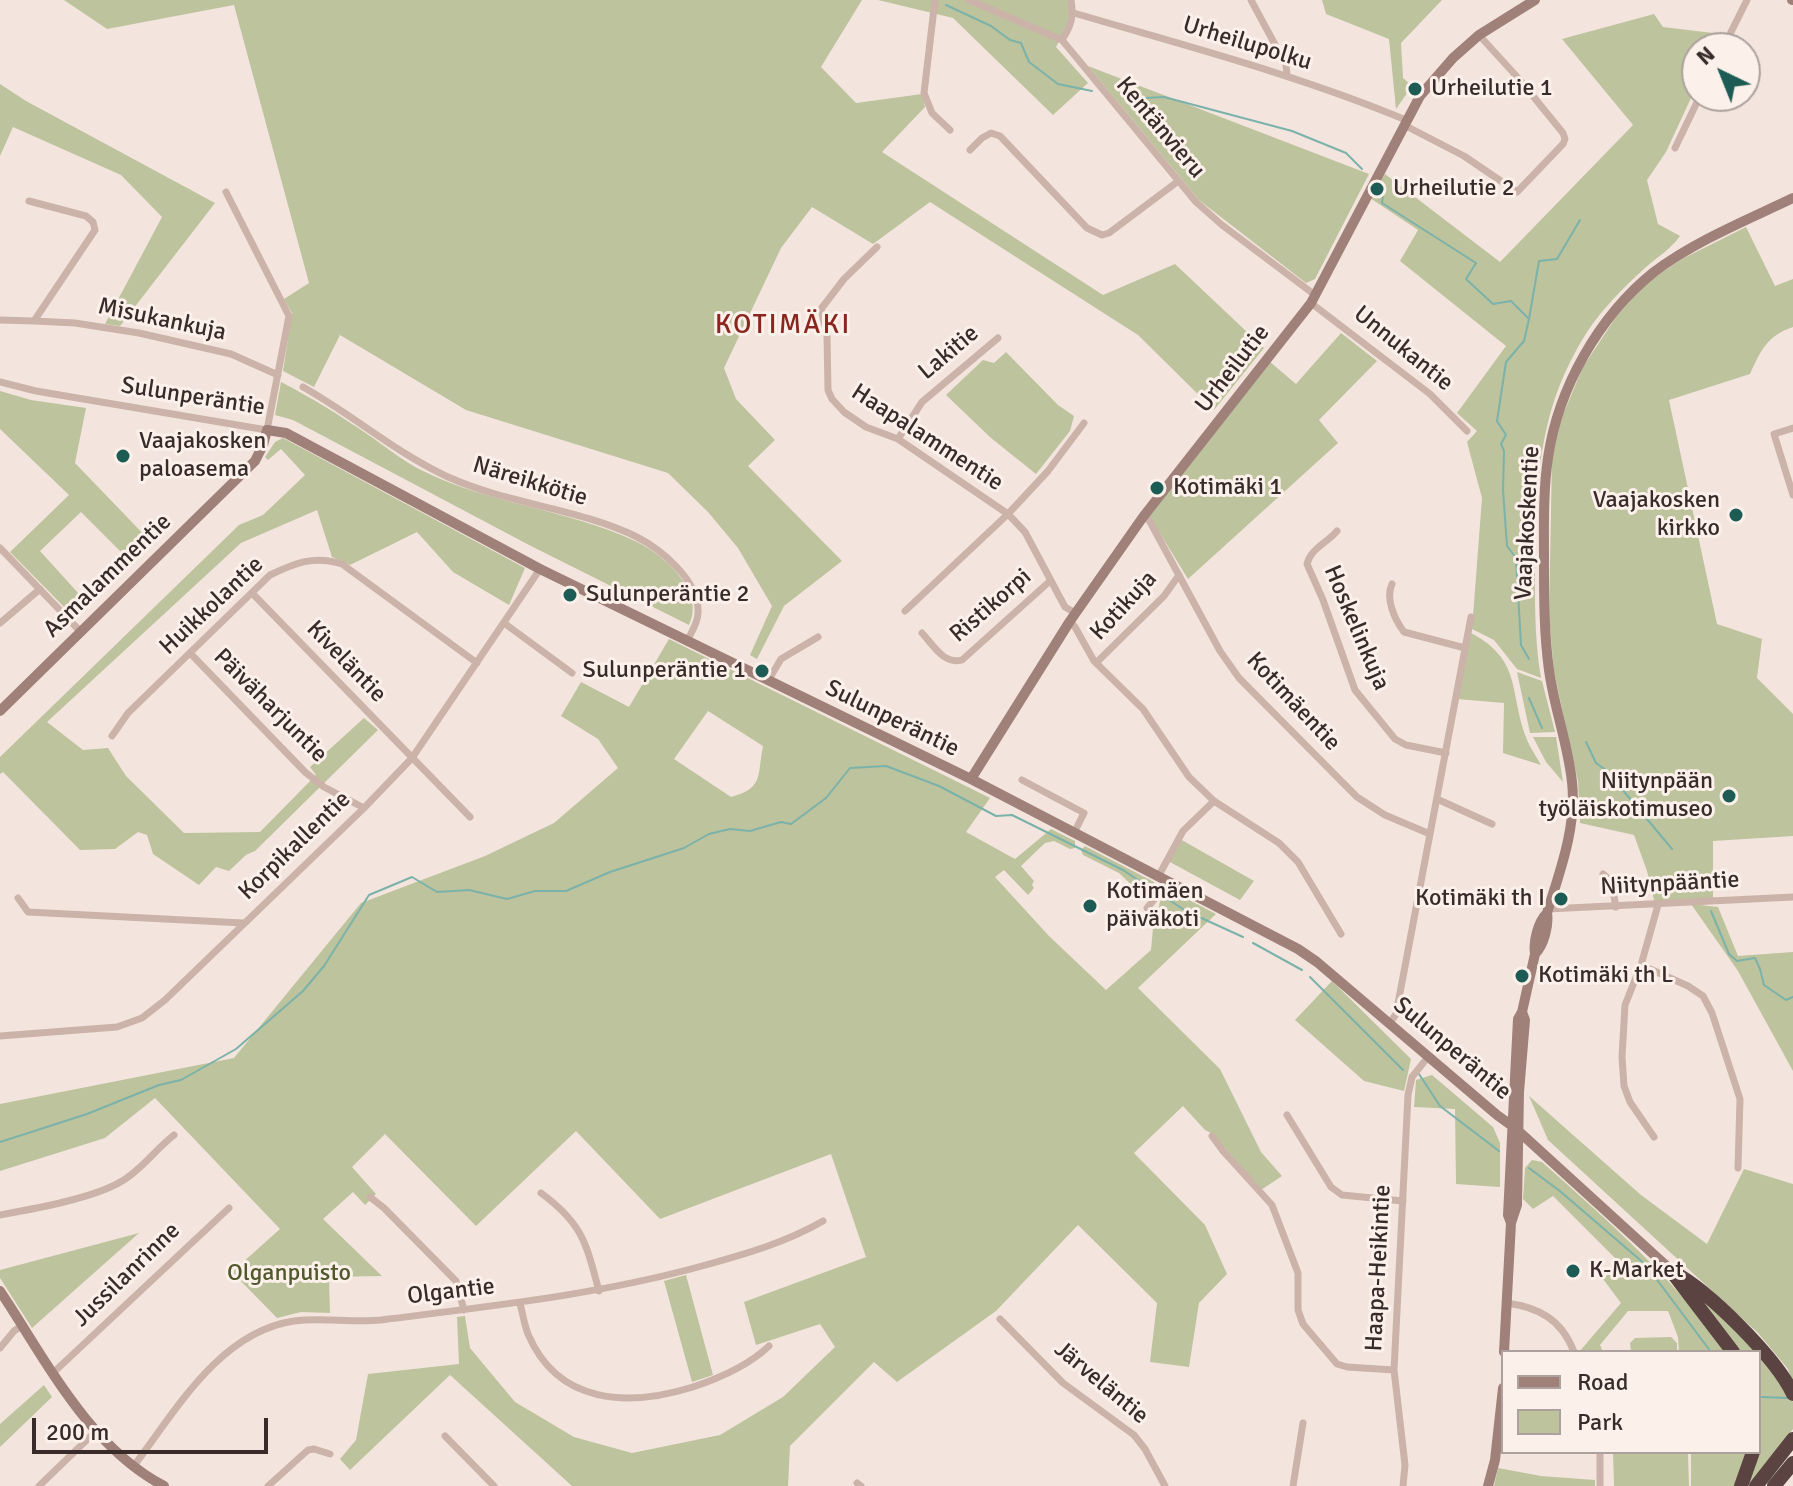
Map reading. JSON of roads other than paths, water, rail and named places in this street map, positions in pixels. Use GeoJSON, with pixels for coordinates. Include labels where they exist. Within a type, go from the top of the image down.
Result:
{"type":"FeatureCollection","features":[{"type":"Feature","properties":{"kind":"highway"},"geometry":{"type":"LineString","coordinates":[[1673,1272],[1731,1350]]}},
{"type":"Feature","properties":{"kind":"highway"},"geometry":{"type":"LineString","coordinates":[[1673,1272],[1688,1279],[1737,1325],[1766,1355],[1791,1391]]}},
{"type":"Feature","properties":{"kind":"highway"},"geometry":{"type":"LineString","coordinates":[[1756,1486],[1793,1439]]}},
{"type":"Feature","properties":{"kind":"highway"},"geometry":{"type":"LineString","coordinates":[[1741,1486],[1752,1454]]}},
{"type":"Feature","properties":{"kind":"highway"},"geometry":{"type":"LineString","coordinates":[[1774,1486],[1793,1463]]}},
{"type":"Feature","properties":{"kind":"street"},"geometry":{"type":"LineString","coordinates":[[935,0],[924,93],[932,113],[950,130]]}},
{"type":"Feature","properties":{"kind":"street","name":"Kentänvieru"},"geometry":{"type":"LineString","coordinates":[[969,0],[1062,40],[1177,182],[1222,225],[1313,299]]}},
{"type":"Feature","properties":{"kind":"street"},"geometry":{"type":"LineString","coordinates":[[1062,40],[1074,13],[1071,0]]}},
{"type":"Feature","properties":{"kind":"street"},"geometry":{"type":"LineString","coordinates":[[1251,0],[1286,65],[1287,75]]}},
{"type":"Feature","properties":{"kind":"street","name":"Urheilutie"},"geometry":{"type":"LineString","coordinates":[[971,779],[1072,617],[1143,517],[1313,299],[1405,122],[1434,77],[1479,35],[1535,0]]}},
{"type":"Feature","properties":{"kind":"street"},"geometry":{"type":"LineString","coordinates":[[1731,32],[1747,0]]}},
{"type":"Feature","properties":{"kind":"street","name":"Urheilupolku"},"geometry":{"type":"LineString","coordinates":[[1074,13],[1287,75],[1359,100],[1464,156],[1517,192],[1565,139],[1519,79],[1479,35]]}},
{"type":"Feature","properties":{"kind":"street"},"geometry":{"type":"LineString","coordinates":[[1675,148],[1692,112]]}},
{"type":"Feature","properties":{"kind":"street"},"geometry":{"type":"LineString","coordinates":[[970,150],[991,133],[1000,136],[1087,228],[1102,235],[1109,233],[1177,182]]}},
{"type":"Feature","properties":{"kind":"street"},"geometry":{"type":"LineString","coordinates":[[226,192],[289,316],[267,430]]}},
{"type":"Feature","properties":{"kind":"street","name":"Vaajakoskentie"},"geometry":{"type":"LineString","coordinates":[[1504,1350],[1511,1223],[1517,1205],[1515,1128],[1525,1020],[1522,1012],[1535,954],[1549,921],[1548,911],[1570,829],[1573,806],[1565,742],[1549,673],[1544,614],[1545,501],[1548,458],[1556,422],[1580,364],[1613,314],[1634,290],[1679,254],[1793,198]]}},
{"type":"Feature","properties":{"kind":"street"},"geometry":{"type":"LineString","coordinates":[[29,201],[86,216],[93,222],[95,230],[34,321]]}},
{"type":"Feature","properties":{"kind":"street","name":"Haapalammentie"},"geometry":{"type":"LineString","coordinates":[[877,247],[844,279],[821,309],[827,335],[828,390],[844,412],[866,427],[898,439],[1008,514],[1025,532],[1096,663],[1143,709],[1189,777],[1214,801],[1279,843],[1298,862],[1341,934]]}},
{"type":"Feature","properties":{"kind":"street","name":"Unnukantie"},"geometry":{"type":"LineString","coordinates":[[1313,299],[1430,394],[1467,431]]}},
{"type":"Feature","properties":{"kind":"street","name":"Misukankuja"},"geometry":{"type":"LineString","coordinates":[[0,320],[75,323],[139,333],[231,354],[278,375]]}},
{"type":"Feature","properties":{"kind":"street","name":"Lakitie"},"geometry":{"type":"LineString","coordinates":[[898,439],[922,402],[998,338]]}},
{"type":"Feature","properties":{"kind":"street","name":"Sulunperäntie"},"geometry":{"type":"LineString","coordinates":[[0,382],[36,391],[286,433],[540,569],[971,779],[1158,877],[1165,886],[1298,949],[1515,1128],[1673,1272]]}},
{"type":"Feature","properties":{"kind":"street","name":"Näreikkötie"},"geometry":{"type":"LineString","coordinates":[[303,387],[420,464],[462,483],[637,537],[668,559],[687,580],[699,614],[687,641]]}},
{"type":"Feature","properties":{"kind":"street"},"geometry":{"type":"LineString","coordinates":[[905,611],[1008,514],[1048,471],[1084,423]]}},
{"type":"Feature","properties":{"kind":"street"},"geometry":{"type":"LineString","coordinates":[[1793,428],[1774,434],[1793,495]]}},
{"type":"Feature","properties":{"kind":"street","name":"Asmalammentie"},"geometry":{"type":"LineString","coordinates":[[0,711],[255,461],[267,430]]}},
{"type":"Feature","properties":{"kind":"street","name":"Kotimäentie"},"geometry":{"type":"LineString","coordinates":[[1143,517],[1149,520],[1220,651],[1239,678],[1357,797],[1385,815],[1430,834]]}},
{"type":"Feature","properties":{"kind":"street","name":"Hoskelinkuja"},"geometry":{"type":"LineString","coordinates":[[1337,531],[1313,550],[1307,564],[1355,690],[1395,739],[1406,745],[1446,753]]}},
{"type":"Feature","properties":{"kind":"street"},"geometry":{"type":"LineString","coordinates":[[0,548],[80,631]]}},
{"type":"Feature","properties":{"kind":"street","name":"Huikkolantie"},"geometry":{"type":"LineString","coordinates":[[112,736],[128,713],[270,575],[299,561],[326,559],[342,564],[477,663]]}},
{"type":"Feature","properties":{"kind":"street","name":"Korpikallentie"},"geometry":{"type":"LineString","coordinates":[[0,1036],[117,1027],[142,1018],[165,1000],[412,758],[540,569]]}},
{"type":"Feature","properties":{"kind":"street","name":"Kotikuja"},"geometry":{"type":"LineString","coordinates":[[1096,663],[1164,596],[1179,575]]}},
{"type":"Feature","properties":{"kind":"street","name":"Ristikorpi"},"geometry":{"type":"LineString","coordinates":[[922,633],[947,660],[962,660],[1050,581]]}},
{"type":"Feature","properties":{"kind":"street"},"geometry":{"type":"LineString","coordinates":[[1392,584],[1389,590],[1391,600],[1398,624],[1404,632],[1465,648]]}},
{"type":"Feature","properties":{"kind":"street"},"geometry":{"type":"LineString","coordinates":[[0,623],[40,589]]}},
{"type":"Feature","properties":{"kind":"street","name":"Kiveläntie"},"geometry":{"type":"LineString","coordinates":[[252,593],[470,817]]}},
{"type":"Feature","properties":{"kind":"street"},"geometry":{"type":"LineString","coordinates":[[1390,1023],[1396,1014],[1471,617]]}},
{"type":"Feature","properties":{"kind":"street"},"geometry":{"type":"LineString","coordinates":[[504,623],[572,673]]}},
{"type":"Feature","properties":{"kind":"street"},"geometry":{"type":"LineString","coordinates":[[768,681],[781,659],[818,637]]}},
{"type":"Feature","properties":{"kind":"street","name":"Päiväharjuntie"},"geometry":{"type":"LineString","coordinates":[[190,653],[305,772],[324,787],[364,808]]}},
{"type":"Feature","properties":{"kind":"street"},"geometry":{"type":"LineString","coordinates":[[1022,780],[1084,813],[1074,833]]}},
{"type":"Feature","properties":{"kind":"street"},"geometry":{"type":"LineString","coordinates":[[1437,799],[1492,824]]}},
{"type":"Feature","properties":{"kind":"street"},"geometry":{"type":"LineString","coordinates":[[1158,877],[1183,831],[1214,801]]}},
{"type":"Feature","properties":{"kind":"street"},"geometry":{"type":"LineString","coordinates":[[1603,874],[1611,881],[1616,907]]}},
{"type":"Feature","properties":{"kind":"street"},"geometry":{"type":"LineString","coordinates":[[1152,914],[1147,908],[1165,886]]}},
{"type":"Feature","properties":{"kind":"street","name":"Niitynpääntie"},"geometry":{"type":"LineString","coordinates":[[1548,911],[1793,897]]}},
{"type":"Feature","properties":{"kind":"street"},"geometry":{"type":"LineString","coordinates":[[18,898],[28,912],[243,923]]}},
{"type":"Feature","properties":{"kind":"street"},"geometry":{"type":"LineString","coordinates":[[1654,1137],[1630,1102],[1624,1086],[1622,1057],[1625,1005],[1641,965],[1658,905]]}},
{"type":"Feature","properties":{"kind":"street"},"geometry":{"type":"LineString","coordinates":[[1641,965],[1703,996],[1712,1013],[1740,1099],[1738,1168]]}},
{"type":"Feature","properties":{"kind":"street","name":"Haapa-Heikintie"},"geometry":{"type":"LineString","coordinates":[[1403,1486],[1405,1465],[1394,1370],[1408,1095],[1412,1077],[1428,1057]]}},
{"type":"Feature","properties":{"kind":"street"},"geometry":{"type":"LineString","coordinates":[[1287,1115],[1331,1187],[1342,1195],[1403,1201]]}},
{"type":"Feature","properties":{"kind":"street"},"geometry":{"type":"LineString","coordinates":[[0,1215],[47,1206],[112,1186],[131,1174],[174,1135]]}},
{"type":"Feature","properties":{"kind":"street"},"geometry":{"type":"LineString","coordinates":[[1212,1136],[1272,1205],[1298,1273],[1298,1310],[1303,1324],[1337,1364],[1394,1370]]}},
{"type":"Feature","properties":{"kind":"street"},"geometry":{"type":"LineString","coordinates":[[541,1193],[567,1215],[584,1238],[599,1291]]}},
{"type":"Feature","properties":{"kind":"street"},"geometry":{"type":"LineString","coordinates":[[370,1197],[456,1281],[464,1310]]}},
{"type":"Feature","properties":{"kind":"street","name":"Jussilanrinne"},"geometry":{"type":"LineString","coordinates":[[54,1372],[229,1208]]}},
{"type":"Feature","properties":{"kind":"street","name":"Olgantie"},"geometry":{"type":"LineString","coordinates":[[133,1467],[196,1385],[227,1353],[251,1336],[293,1321],[358,1323],[520,1304],[599,1291],[764,1249],[823,1221]]}},
{"type":"Feature","properties":{"kind":"street"},"geometry":{"type":"LineString","coordinates":[[0,1291],[95,1432],[133,1467],[164,1486]]}},
{"type":"Feature","properties":{"kind":"street"},"geometry":{"type":"LineString","coordinates":[[1506,1303],[1527,1305],[1552,1319],[1564,1332],[1573,1350]]}},
{"type":"Feature","properties":{"kind":"street"},"geometry":{"type":"LineString","coordinates":[[520,1304],[528,1335],[549,1364],[575,1385],[609,1399],[655,1397],[708,1382],[754,1360],[769,1346]]}},
{"type":"Feature","properties":{"kind":"street","name":"Järveläntie"},"geometry":{"type":"LineString","coordinates":[[1000,1319],[1077,1396],[1134,1435],[1165,1486]]}},
{"type":"Feature","properties":{"kind":"street"},"geometry":{"type":"LineString","coordinates":[[0,1348],[23,1325]]}},
{"type":"Feature","properties":{"kind":"street"},"geometry":{"type":"LineString","coordinates":[[1488,1486],[1495,1460],[1501,1406]]}},
{"type":"Feature","properties":{"kind":"street"},"geometry":{"type":"LineString","coordinates":[[1293,1486],[1303,1423]]}},
{"type":"Feature","properties":{"kind":"street"},"geometry":{"type":"LineString","coordinates":[[39,1486],[95,1432]]}},
{"type":"Feature","properties":{"kind":"street"},"geometry":{"type":"LineString","coordinates":[[445,1436],[494,1486]]}},
{"type":"Feature","properties":{"kind":"street"},"geometry":{"type":"LineString","coordinates":[[268,1486],[308,1450],[330,1454]]}},
{"type":"Feature","properties":{"kind":"street"},"geometry":{"type":"LineString","coordinates":[[1600,1454],[1600,1486]]}},
{"type":"Feature","properties":{"kind":"waterway"},"geometry":{"type":"LineString","coordinates":[[946,5],[1021,43],[1029,62],[1058,84],[1092,91]]}},
{"type":"Feature","properties":{"kind":"waterway"},"geometry":{"type":"LineString","coordinates":[[1127,99],[1164,97],[1292,131],[1346,153],[1362,169]]}},
{"type":"Feature","properties":{"kind":"waterway"},"geometry":{"type":"LineString","coordinates":[[1384,188],[1382,203],[1476,263],[1466,279],[1493,304],[1511,301],[1529,319],[1524,341],[1506,362],[1497,421],[1506,435],[1501,444],[1504,451],[1507,546],[1516,558],[1521,645],[1529,659]]}},
{"type":"Feature","properties":{"kind":"waterway"},"geometry":{"type":"LineString","coordinates":[[1529,319],[1539,261],[1557,259],[1580,220]]}},
{"type":"Feature","properties":{"kind":"waterway"},"geometry":{"type":"LineString","coordinates":[[1529,698],[1542,728]]}},
{"type":"Feature","properties":{"kind":"waterway"},"geometry":{"type":"LineString","coordinates":[[1586,742],[1596,763],[1606,770],[1672,849]]}},
{"type":"Feature","properties":{"kind":"waterway"},"geometry":{"type":"LineString","coordinates":[[0,1142],[181,1080],[236,1049],[303,991],[324,966],[369,895],[412,877],[437,892],[469,890],[507,899],[535,891],[566,891],[610,872],[684,848],[709,834],[730,829],[750,831],[781,822],[791,824],[826,798],[850,768],[886,766],[939,786],[996,816],[1012,815],[1123,870],[1157,893]]}},
{"type":"Feature","properties":{"kind":"waterway"},"geometry":{"type":"LineString","coordinates":[[1163,896],[1186,911],[1243,937]]}},
{"type":"Feature","properties":{"kind":"waterway"},"geometry":{"type":"LineString","coordinates":[[1711,911],[1729,954],[1737,961],[1755,958],[1764,985],[1786,1000],[1793,997]]}},
{"type":"Feature","properties":{"kind":"waterway"},"geometry":{"type":"LineString","coordinates":[[1253,943],[1302,970]]}},
{"type":"Feature","properties":{"kind":"waterway"},"geometry":{"type":"LineString","coordinates":[[1310,977],[1403,1070]]}},
{"type":"Feature","properties":{"kind":"waterway"},"geometry":{"type":"LineString","coordinates":[[1419,1074],[1440,1106],[1499,1151]]}},
{"type":"Feature","properties":{"kind":"waterway"},"geometry":{"type":"LineString","coordinates":[[1529,1168],[1646,1265],[1710,1350]]}},
{"type":"Feature","properties":{"kind":"waterway"},"geometry":{"type":"LineString","coordinates":[[1762,1397],[1787,1398]]}},
{"type":"Feature","properties":{"kind":"place","name":"Urheilutie 1"},"geometry":{"type":"Point","coordinates":[1415,89]}},
{"type":"Feature","properties":{"kind":"place","name":"Urheilutie 2"},"geometry":{"type":"Point","coordinates":[1377,189]}},
{"type":"Feature","properties":{"kind":"place","name":"Vaajakosken paloasema"},"geometry":{"type":"Point","coordinates":[123,456]}},
{"type":"Feature","properties":{"kind":"place","name":"Kotimäki 1"},"geometry":{"type":"Point","coordinates":[1157,488]}},
{"type":"Feature","properties":{"kind":"place","name":"Vaajakosken kirkko"},"geometry":{"type":"Point","coordinates":[1736,515]}},
{"type":"Feature","properties":{"kind":"place","name":"Sulunperäntie 2"},"geometry":{"type":"Point","coordinates":[570,595]}},
{"type":"Feature","properties":{"kind":"place","name":"Sulunperäntie 1"},"geometry":{"type":"Point","coordinates":[762,671]}},
{"type":"Feature","properties":{"kind":"place","name":"Niitynpään työläiskotimuseo"},"geometry":{"type":"Point","coordinates":[1729,796]}},
{"type":"Feature","properties":{"kind":"place","name":"Kotimäki th I"},"geometry":{"type":"Point","coordinates":[1561,899]}},
{"type":"Feature","properties":{"kind":"place","name":"Kotimäen päiväkoti"},"geometry":{"type":"Point","coordinates":[1090,906]}},
{"type":"Feature","properties":{"kind":"place","name":"Kotimäki th L"},"geometry":{"type":"Point","coordinates":[1522,976]}},
{"type":"Feature","properties":{"kind":"place","name":"K-Market"},"geometry":{"type":"Point","coordinates":[1573,1271]}},
{"type":"Feature","properties":{"kind":"district","name":"KOTIMÄKI"},"geometry":{"type":"Point","coordinates":[783,326]}},
{"type":"Feature","properties":{"kind":"park label","name":"Olganpuisto"},"geometry":{"type":"Point","coordinates":[289,1274]}}]}
